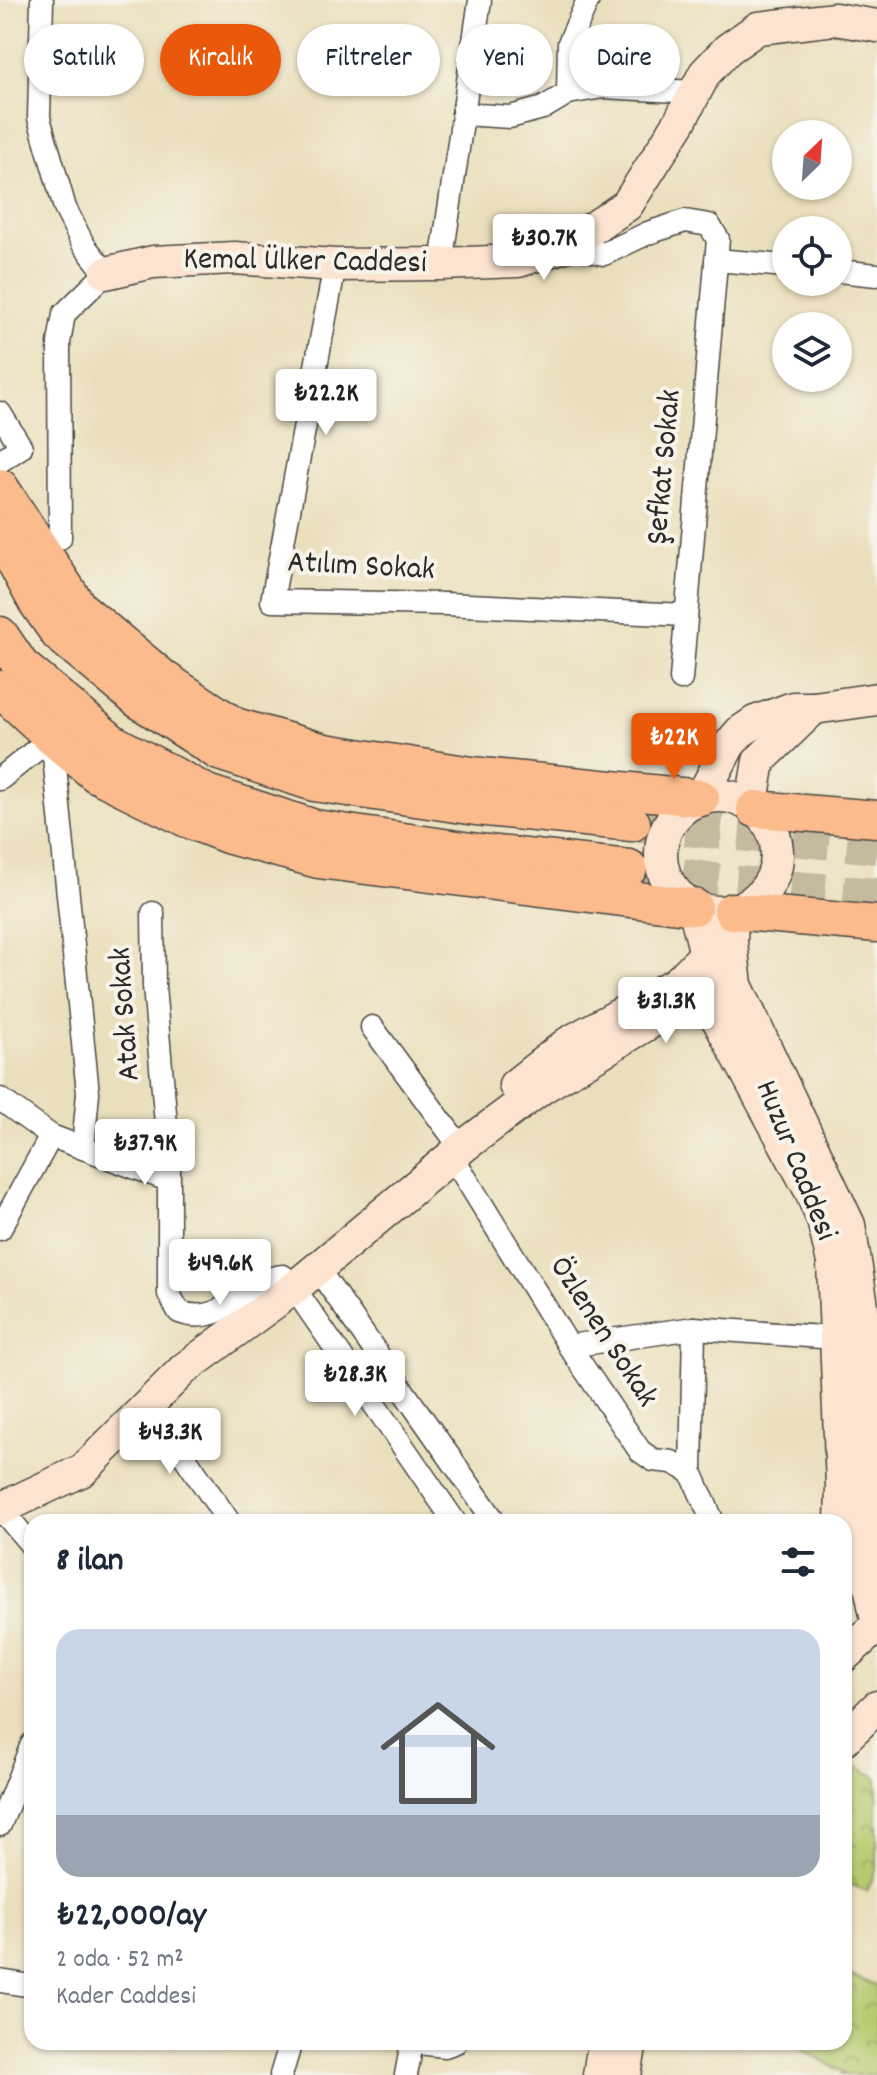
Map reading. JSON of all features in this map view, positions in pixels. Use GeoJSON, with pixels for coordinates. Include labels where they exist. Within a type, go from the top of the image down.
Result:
{"type":"FeatureCollection","features":[{"type":"Feature","properties":{"kind":"main road"},"geometry":{"type":"LineString","coordinates":[[0,487],[79,608],[164,679],[235,726],[325,752],[457,773],[701,798]]}},
{"type":"Feature","properties":{"kind":"main road"},"geometry":{"type":"LineString","coordinates":[[0,534],[36,601],[59,634],[137,699],[219,752],[314,783],[476,807],[632,823]]}},
{"type":"Feature","properties":{"kind":"main road"},"geometry":{"type":"LineString","coordinates":[[0,635],[21,666],[113,743],[207,793],[315,828],[478,852],[629,868]]}},
{"type":"Feature","properties":{"kind":"main road"},"geometry":{"type":"LineString","coordinates":[[0,689],[96,774],[189,820],[230,836],[318,860],[694,907]]}},
{"type":"Feature","properties":{"kind":"main road"},"geometry":{"type":"LineString","coordinates":[[755,809],[877,819]]}},
{"type":"Feature","properties":{"kind":"main road"},"geometry":{"type":"LineString","coordinates":[[732,911],[877,924]]}},
{"type":"Feature","properties":{"kind":"street"},"geometry":{"type":"LineString","coordinates":[[42,0],[39,118],[65,208],[83,244],[106,273],[64,314],[59,343],[60,538]]}},
{"type":"Feature","properties":{"kind":"street"},"geometry":{"type":"LineString","coordinates":[[441,264],[480,0]]}},
{"type":"Feature","properties":{"kind":"street"},"geometry":{"type":"LineString","coordinates":[[568,93],[569,43],[588,0]]}},
{"type":"Feature","properties":{"kind":"street","name":"Kemal Ülker Caddesi"},"geometry":{"type":"LineString","coordinates":[[106,273],[153,262],[234,258],[335,265],[518,261],[568,245],[627,205],[679,123],[705,73],[728,49],[758,28],[835,19],[877,26]]}},
{"type":"Feature","properties":{"kind":"street"},"geometry":{"type":"LineString","coordinates":[[463,114],[510,117],[543,108],[568,93],[603,87],[695,92]]}},
{"type":"Feature","properties":{"kind":"street","name":"Şefkat Sokak"},"geometry":{"type":"LineString","coordinates":[[568,245],[604,254],[648,233],[685,221],[709,225],[718,239],[681,679]]}},
{"type":"Feature","properties":{"kind":"street"},"geometry":{"type":"LineString","coordinates":[[716,260],[772,265]]}},
{"type":"Feature","properties":{"kind":"street","name":"Atılım Sokak"},"geometry":{"type":"LineString","coordinates":[[335,265],[272,601],[445,604],[686,615]]}},
{"type":"Feature","properties":{"kind":"street"},"geometry":{"type":"LineString","coordinates":[[852,272],[877,275]]}},
{"type":"Feature","properties":{"kind":"street"},"geometry":{"type":"LineString","coordinates":[[0,413],[21,447],[0,461]]}},
{"type":"Feature","properties":{"kind":"street"},"geometry":{"type":"LineString","coordinates":[[701,798],[719,760],[740,732],[784,710],[877,699]]}},
{"type":"Feature","properties":{"kind":"street"},"geometry":{"type":"LineString","coordinates":[[755,809],[754,790],[759,761],[814,708]]}},
{"type":"Feature","properties":{"kind":"street"},"geometry":{"type":"LineString","coordinates":[[0,779],[52,737]]}},
{"type":"Feature","properties":{"kind":"street"},"geometry":{"type":"LineString","coordinates":[[52,737],[88,1093],[83,1148]]}},
{"type":"Feature","properties":{"kind":"street"},"geometry":{"type":"LineString","coordinates":[[721,796],[739,800],[755,809],[768,823],[775,839],[777,858],[773,876],[763,892],[749,904],[732,911],[714,912],[694,907],[678,895],[666,879],[661,860],[662,840],[670,822],[683,808],[701,798],[721,796]]}},
{"type":"Feature","properties":{"kind":"street","name":"Huzur Caddesi"},"geometry":{"type":"LineString","coordinates":[[694,907],[706,954],[823,1220],[833,1262],[841,1514]]}},
{"type":"Feature","properties":{"kind":"street","name":"Huzur Caddesi"},"geometry":{"type":"LineString","coordinates":[[732,911],[731,942],[736,985],[867,1266],[865,1324],[870,1412],[871,1550],[865,1561],[877,1620]]}},
{"type":"Feature","properties":{"kind":"street","name":"Atak Sokak"},"geometry":{"type":"LineString","coordinates":[[153,913],[154,986],[169,1159],[169,1294],[179,1312],[194,1318],[218,1313],[265,1280],[283,1276],[305,1278]]}},
{"type":"Feature","properties":{"kind":"street"},"geometry":{"type":"LineString","coordinates":[[459,1150],[522,1077],[568,1043],[677,983],[706,954]]}},
{"type":"Feature","properties":{"kind":"street"},"geometry":{"type":"LineString","coordinates":[[24,1537],[0,1509],[83,1470],[184,1369],[305,1278],[459,1150],[543,1087],[679,1005],[696,999],[710,1005],[808,1186]]}},
{"type":"Feature","properties":{"kind":"street","name":"Özlenen Sokak"},"geometry":{"type":"LineString","coordinates":[[372,1027],[459,1150],[569,1346],[640,1451],[653,1460],[672,1462],[691,1472]]}},
{"type":"Feature","properties":{"kind":"street"},"geometry":{"type":"LineString","coordinates":[[0,1099],[51,1136],[168,1180]]}},
{"type":"Feature","properties":{"kind":"street"},"geometry":{"type":"LineString","coordinates":[[0,1229],[51,1136]]}},
{"type":"Feature","properties":{"kind":"street"},"geometry":{"type":"LineString","coordinates":[[305,1278],[400,1387],[489,1514]]}},
{"type":"Feature","properties":{"kind":"street"},"geometry":{"type":"LineString","coordinates":[[305,1278],[373,1404],[449,1514]]}},
{"type":"Feature","properties":{"kind":"street"},"geometry":{"type":"LineString","coordinates":[[569,1346],[694,1328],[836,1338]]}},
{"type":"Feature","properties":{"kind":"street"},"geometry":{"type":"LineString","coordinates":[[694,1328],[691,1472],[709,1514]]}},
{"type":"Feature","properties":{"kind":"street"},"geometry":{"type":"LineString","coordinates":[[373,1404],[400,1387]]}},
{"type":"Feature","properties":{"kind":"street"},"geometry":{"type":"LineString","coordinates":[[149,1404],[224,1514]]}},
{"type":"Feature","properties":{"kind":"street"},"geometry":{"type":"LineString","coordinates":[[852,1649],[877,1626]]}},
{"type":"Feature","properties":{"kind":"street"},"geometry":{"type":"LineString","coordinates":[[0,1825],[24,1764]]}},
{"type":"Feature","properties":{"kind":"street"},"geometry":{"type":"LineString","coordinates":[[0,1981],[24,1985]]}},
{"type":"Feature","properties":{"kind":"street"},"geometry":{"type":"LineString","coordinates":[[281,2075],[289,2050]]}},
{"type":"Feature","properties":{"kind":"street"},"geometry":{"type":"LineString","coordinates":[[406,2075],[410,2050]]}},
{"type":"Feature","properties":{"kind":"street"},"geometry":{"type":"LineString","coordinates":[[599,2075],[603,2050]]}},
{"type":"Feature","properties":{"kind":"street"},"geometry":{"type":"LineString","coordinates":[[625,2075],[630,2050]]}},
{"type":"Feature","properties":{"kind":"green space"},"geometry":{"type":"Polygon","coordinates":[[[855,1766],[877,1777],[877,1867],[867,1891],[852,1885],[852,1769],[855,1766]]]}},
{"type":"Feature","properties":{"kind":"green space"},"geometry":{"type":"Polygon","coordinates":[[[852,1976],[877,1986],[877,2075],[841,2075],[843,2072],[803,2050],[852,2050],[852,1976]]]}},
{"type":"Feature","properties":{"kind":"tunnel"},"geometry":{"type":"LineString","coordinates":[[632,823],[877,846]]}},
{"type":"Feature","properties":{"kind":"tunnel"},"geometry":{"type":"LineString","coordinates":[[629,868],[727,883],[877,896]]}}]}
